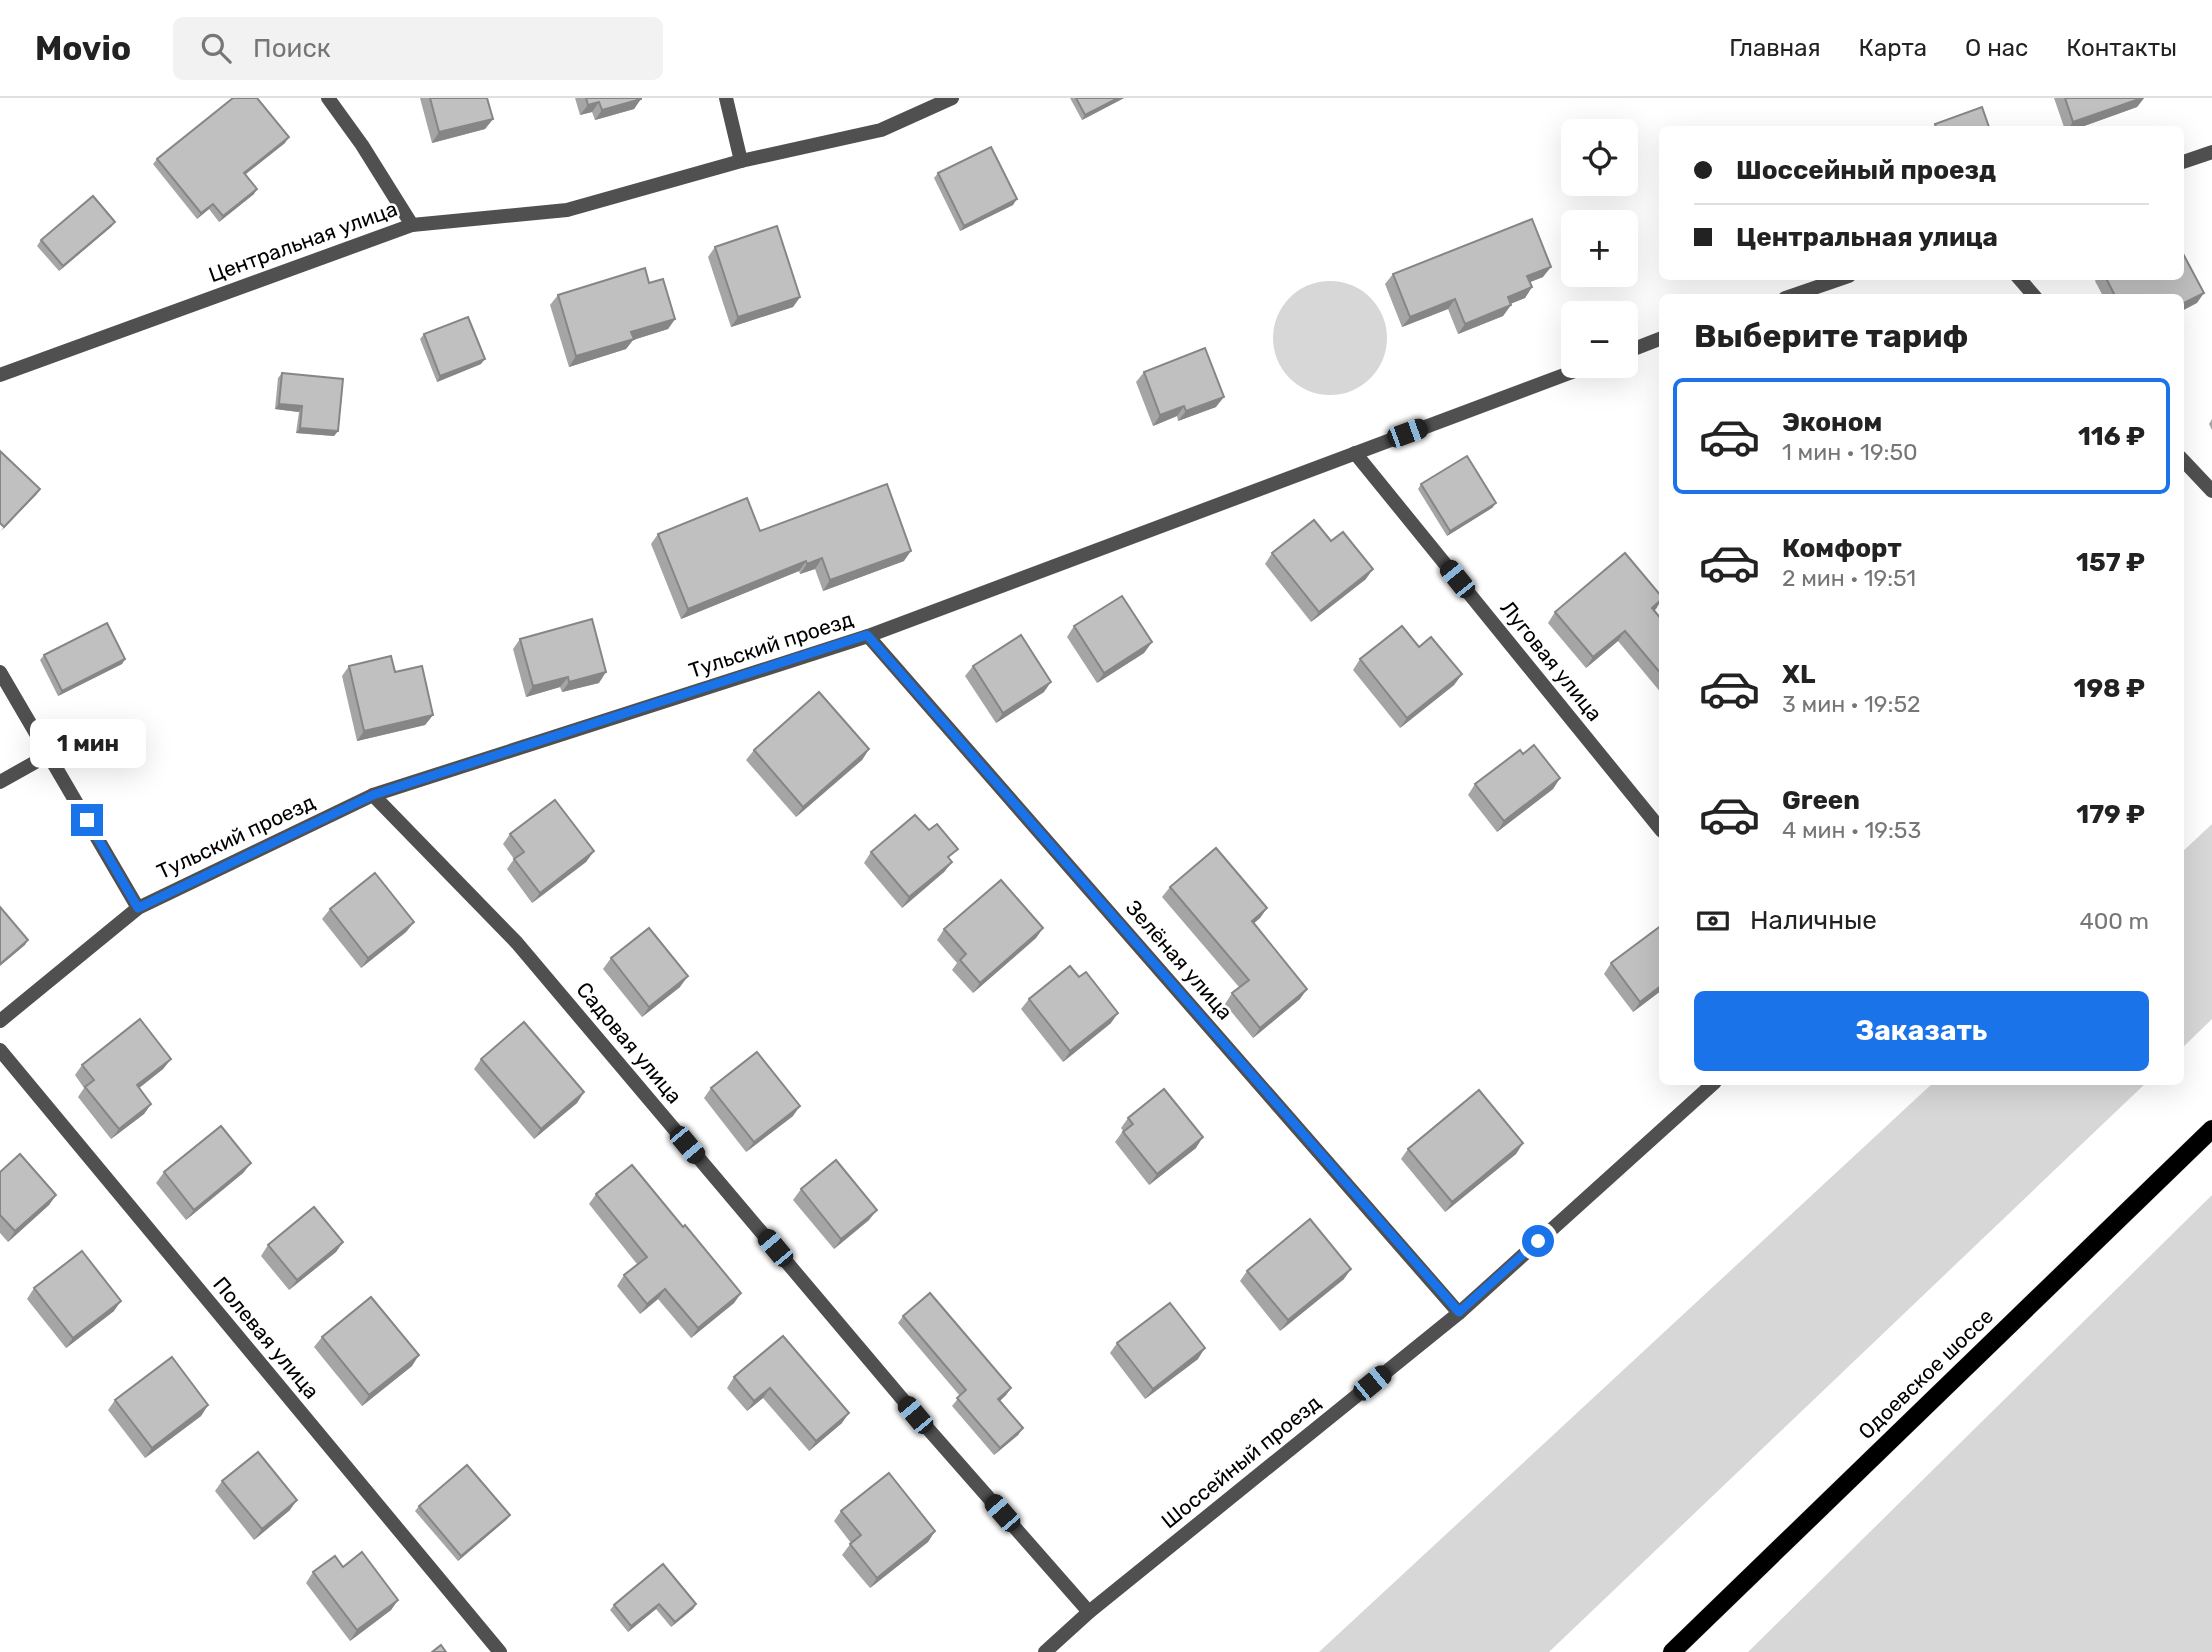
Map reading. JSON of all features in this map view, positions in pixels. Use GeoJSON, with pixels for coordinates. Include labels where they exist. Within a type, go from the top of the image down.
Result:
{"type":"FeatureCollection","features":[{"type":"Feature","properties":{"kind":"main road","name":"Одоевское шоссе"},"geometry":{"type":"LineString","coordinates":[[1672,1652],[2212,1129]]}},
{"type":"Feature","properties":{"kind":"street"},"geometry":{"type":"LineString","coordinates":[[328,98],[362,145],[411,225]]}},
{"type":"Feature","properties":{"kind":"street"},"geometry":{"type":"LineString","coordinates":[[726,98],[741,161]]}},
{"type":"Feature","properties":{"kind":"street","name":"Центральная улица"},"geometry":{"type":"LineString","coordinates":[[0,375],[411,225],[568,210],[741,161],[881,130],[951,98]]}},
{"type":"Feature","properties":{"kind":"street"},"geometry":{"type":"LineString","coordinates":[[2184,162],[2212,152]]}},
{"type":"Feature","properties":{"kind":"street"},"geometry":{"type":"LineString","coordinates":[[1797,294],[1838,280]]}},
{"type":"Feature","properties":{"kind":"street"},"geometry":{"type":"LineString","coordinates":[[2020,280],[2033,294]]}},
{"type":"Feature","properties":{"kind":"street"},"geometry":{"type":"LineString","coordinates":[[1638,347],[1659,339]]}},
{"type":"Feature","properties":{"kind":"street","name":"Тульский проезд"},"geometry":{"type":"LineString","coordinates":[[0,1021],[138,908],[373,795],[867,635],[1561,376]]}},
{"type":"Feature","properties":{"kind":"street","name":"Луговая улица"},"geometry":{"type":"LineString","coordinates":[[1355,453],[1659,827]]}},
{"type":"Feature","properties":{"kind":"street"},"geometry":{"type":"LineString","coordinates":[[2184,461],[2212,491]]}},
{"type":"Feature","properties":{"kind":"street","name":"Зелёная улица"},"geometry":{"type":"LineString","coordinates":[[867,635],[1459,1312]]}},
{"type":"Feature","properties":{"kind":"street"},"geometry":{"type":"LineString","coordinates":[[0,672],[138,908]]}},
{"type":"Feature","properties":{"kind":"street"},"geometry":{"type":"LineString","coordinates":[[0,782],[48,755]]}},
{"type":"Feature","properties":{"kind":"street","name":"Садовая улица"},"geometry":{"type":"LineString","coordinates":[[373,795],[517,943],[915,1415],[1089,1612]]}},
{"type":"Feature","properties":{"kind":"street","name":"Полевая улица"},"geometry":{"type":"LineString","coordinates":[[0,1050],[500,1652]]}},
{"type":"Feature","properties":{"kind":"street","name":"Шоссейный проезд"},"geometry":{"type":"LineString","coordinates":[[1045,1652],[1089,1612],[1459,1312],[1712,1085]]}},
{"type":"Feature","properties":{"kind":"shaded area"},"geometry":{"type":"Polygon","coordinates":[[[1330,281],[1352,285],[1370,298],[1383,316],[1387,338],[1383,360],[1370,378],[1352,391],[1330,395],[1308,391],[1290,378],[1277,360],[1273,338],[1277,316],[1290,298],[1308,285],[1330,281]]]}},
{"type":"Feature","properties":{"kind":"shaded area"},"geometry":{"type":"Polygon","coordinates":[[[2212,824],[2212,1019],[2184,1046],[2184,850],[2212,824]]]}},
{"type":"Feature","properties":{"kind":"shaded area"},"geometry":{"type":"Polygon","coordinates":[[[1931,1085],[2144,1085],[1549,1652],[1319,1652],[1931,1085]]]}},
{"type":"Feature","properties":{"kind":"shaded area"},"geometry":{"type":"Polygon","coordinates":[[[2212,1195],[2212,1652],[1748,1652],[2212,1195]]]}},
{"type":"Feature","properties":{"kind":"building"},"geometry":{"type":"Polygon","coordinates":[[[233,98],[257,98],[289,137],[244,173],[257,189],[223,216],[213,204],[201,213],[157,159],[233,98]]]}},
{"type":"Feature","properties":{"kind":"building"},"geometry":{"type":"Polygon","coordinates":[[[430,98],[487,98],[493,119],[439,132],[430,98]]]}},
{"type":"Feature","properties":{"kind":"building"},"geometry":{"type":"Polygon","coordinates":[[[586,98],[641,99],[602,110],[599,102],[588,105],[586,98]]]}},
{"type":"Feature","properties":{"kind":"building"},"geometry":{"type":"Polygon","coordinates":[[[1076,98],[1118,98],[1085,115],[1076,98]]]}},
{"type":"Feature","properties":{"kind":"building"},"geometry":{"type":"Polygon","coordinates":[[[2065,98],[2142,98],[2073,122],[2065,98]]]}},
{"type":"Feature","properties":{"kind":"building"},"geometry":{"type":"Polygon","coordinates":[[[1982,107],[1989,126],[1936,126],[1935,124],[1982,107]]]}},
{"type":"Feature","properties":{"kind":"building"},"geometry":{"type":"Polygon","coordinates":[[[991,147],[1017,199],[964,226],[938,173],[991,147]]]}},
{"type":"Feature","properties":{"kind":"building"},"geometry":{"type":"Polygon","coordinates":[[[93,196],[115,222],[63,266],[41,240],[93,196]]]}},
{"type":"Feature","properties":{"kind":"building"},"geometry":{"type":"Polygon","coordinates":[[[1532,219],[1551,267],[1527,276],[1532,287],[1508,297],[1511,305],[1465,324],[1455,299],[1410,317],[1393,274],[1532,219]]]}},
{"type":"Feature","properties":{"kind":"building"},"geometry":{"type":"Polygon","coordinates":[[[777,226],[800,297],[738,317],[715,247],[777,226]]]}},
{"type":"Feature","properties":{"kind":"building"},"geometry":{"type":"Polygon","coordinates":[[[2184,256],[2204,293],[2184,303],[2184,294],[2114,294],[2107,280],[2184,280],[2184,256]]]}},
{"type":"Feature","properties":{"kind":"building"},"geometry":{"type":"Polygon","coordinates":[[[645,268],[649,283],[663,279],[675,319],[631,332],[634,339],[576,356],[558,295],[645,268]]]}},
{"type":"Feature","properties":{"kind":"building"},"geometry":{"type":"Polygon","coordinates":[[[468,317],[485,359],[440,376],[424,334],[468,317]]]}},
{"type":"Feature","properties":{"kind":"building"},"geometry":{"type":"Polygon","coordinates":[[[1205,348],[1224,397],[1186,411],[1184,406],[1160,415],[1144,372],[1205,348]]]}},
{"type":"Feature","properties":{"kind":"building"},"geometry":{"type":"Polygon","coordinates":[[[282,373],[343,379],[338,431],[300,428],[302,406],[279,404],[282,373]]]}},
{"type":"Feature","properties":{"kind":"building"},"geometry":{"type":"Polygon","coordinates":[[[0,451],[40,489],[4,527],[0,523],[0,451]]]}},
{"type":"Feature","properties":{"kind":"building"},"geometry":{"type":"Polygon","coordinates":[[[1467,456],[1496,503],[1450,531],[1421,484],[1467,456]]]}},
{"type":"Feature","properties":{"kind":"building"},"geometry":{"type":"Polygon","coordinates":[[[887,484],[911,551],[830,580],[822,558],[807,564],[806,561],[688,609],[658,534],[747,498],[760,531],[887,484]]]}},
{"type":"Feature","properties":{"kind":"building"},"geometry":{"type":"Polygon","coordinates":[[[1314,520],[1331,541],[1343,532],[1373,569],[1319,612],[1272,553],[1314,520]]]}},
{"type":"Feature","properties":{"kind":"building"},"geometry":{"type":"Polygon","coordinates":[[[1625,553],[1659,593],[1659,602],[1652,608],[1659,616],[1659,671],[1625,631],[1593,657],[1555,612],[1625,553]]]}},
{"type":"Feature","properties":{"kind":"building"},"geometry":{"type":"Polygon","coordinates":[[[1122,596],[1152,642],[1104,673],[1074,626],[1122,596]]]}},
{"type":"Feature","properties":{"kind":"building"},"geometry":{"type":"Polygon","coordinates":[[[592,619],[606,672],[569,682],[568,677],[533,686],[520,639],[592,619]]]}},
{"type":"Feature","properties":{"kind":"building"},"geometry":{"type":"Polygon","coordinates":[[[107,623],[125,659],[62,691],[44,655],[107,623]]]}},
{"type":"Feature","properties":{"kind":"building"},"geometry":{"type":"Polygon","coordinates":[[[1402,626],[1419,647],[1431,637],[1462,674],[1407,718],[1360,659],[1402,626]]]}},
{"type":"Feature","properties":{"kind":"building"},"geometry":{"type":"Polygon","coordinates":[[[1021,635],[1051,682],[1003,713],[973,666],[1021,635]]]}},
{"type":"Feature","properties":{"kind":"building"},"geometry":{"type":"Polygon","coordinates":[[[391,656],[395,672],[422,666],[433,715],[364,731],[349,666],[391,656]]]}},
{"type":"Feature","properties":{"kind":"building"},"geometry":{"type":"Polygon","coordinates":[[[819,692],[869,749],[803,807],[754,750],[819,692]]]}},
{"type":"Feature","properties":{"kind":"building"},"geometry":{"type":"Polygon","coordinates":[[[1534,745],[1560,778],[1504,821],[1475,784],[1520,750],[1523,754],[1534,745]]]}},
{"type":"Feature","properties":{"kind":"building"},"geometry":{"type":"Polygon","coordinates":[[[555,800],[594,851],[540,893],[514,859],[524,852],[510,834],[555,800]]]}},
{"type":"Feature","properties":{"kind":"building"},"geometry":{"type":"Polygon","coordinates":[[[915,815],[929,830],[937,824],[958,849],[948,857],[952,862],[909,897],[871,852],[915,815]]]}},
{"type":"Feature","properties":{"kind":"building"},"geometry":{"type":"Polygon","coordinates":[[[1216,848],[1267,908],[1252,921],[1307,989],[1260,1028],[1232,993],[1249,980],[1170,887],[1216,848]]]}},
{"type":"Feature","properties":{"kind":"building"},"geometry":{"type":"Polygon","coordinates":[[[375,873],[414,922],[368,958],[330,909],[375,873]]]}},
{"type":"Feature","properties":{"kind":"building"},"geometry":{"type":"Polygon","coordinates":[[[1001,880],[1043,928],[980,983],[960,960],[966,954],[944,929],[1001,880]]]}},
{"type":"Feature","properties":{"kind":"building"},"geometry":{"type":"Polygon","coordinates":[[[0,907],[28,940],[0,964],[0,907]]]}},
{"type":"Feature","properties":{"kind":"building"},"geometry":{"type":"Polygon","coordinates":[[[1659,927],[1659,987],[1640,1002],[1611,963],[1659,927]]]}},
{"type":"Feature","properties":{"kind":"building"},"geometry":{"type":"Polygon","coordinates":[[[649,928],[688,976],[649,1007],[611,958],[649,928]]]}},
{"type":"Feature","properties":{"kind":"building"},"geometry":{"type":"Polygon","coordinates":[[[1070,966],[1079,977],[1086,972],[1118,1013],[1070,1051],[1029,999],[1070,966]]]}},
{"type":"Feature","properties":{"kind":"building"},"geometry":{"type":"Polygon","coordinates":[[[140,1019],[171,1059],[137,1085],[151,1104],[119,1129],[85,1087],[94,1080],[82,1065],[140,1019]]]}},
{"type":"Feature","properties":{"kind":"building"},"geometry":{"type":"Polygon","coordinates":[[[524,1022],[584,1092],[541,1129],[481,1059],[524,1022]]]}},
{"type":"Feature","properties":{"kind":"building"},"geometry":{"type":"Polygon","coordinates":[[[757,1052],[800,1106],[754,1142],[711,1088],[757,1052]]]}},
{"type":"Feature","properties":{"kind":"building"},"geometry":{"type":"Polygon","coordinates":[[[1164,1089],[1203,1137],[1157,1174],[1123,1132],[1133,1124],[1128,1118],[1164,1089]]]}},
{"type":"Feature","properties":{"kind":"building"},"geometry":{"type":"Polygon","coordinates":[[[1479,1090],[1523,1143],[1452,1202],[1408,1149],[1479,1090]]]}},
{"type":"Feature","properties":{"kind":"building"},"geometry":{"type":"Polygon","coordinates":[[[221,1126],[251,1163],[194,1210],[164,1172],[221,1126]]]}},
{"type":"Feature","properties":{"kind":"building"},"geometry":{"type":"Polygon","coordinates":[[[20,1154],[56,1195],[15,1231],[0,1215],[0,1172],[20,1154]]]}},
{"type":"Feature","properties":{"kind":"building"},"geometry":{"type":"Polygon","coordinates":[[[836,1160],[877,1210],[841,1239],[801,1189],[836,1160]]]}},
{"type":"Feature","properties":{"kind":"building"},"geometry":{"type":"Polygon","coordinates":[[[632,1165],[741,1293],[698,1328],[665,1289],[647,1304],[624,1275],[647,1257],[596,1194],[632,1165]]]}},
{"type":"Feature","properties":{"kind":"building"},"geometry":{"type":"Polygon","coordinates":[[[314,1207],[343,1242],[297,1280],[268,1245],[314,1207]]]}},
{"type":"Feature","properties":{"kind":"building"},"geometry":{"type":"Polygon","coordinates":[[[1310,1219],[1351,1269],[1288,1320],[1247,1271],[1310,1219]]]}},
{"type":"Feature","properties":{"kind":"building"},"geometry":{"type":"Polygon","coordinates":[[[82,1251],[121,1301],[73,1338],[34,1288],[82,1251]]]}},
{"type":"Feature","properties":{"kind":"building"},"geometry":{"type":"Polygon","coordinates":[[[930,1293],[1011,1388],[998,1399],[1023,1428],[1000,1448],[957,1398],[966,1390],[903,1316],[930,1293]]]}},
{"type":"Feature","properties":{"kind":"building"},"geometry":{"type":"Polygon","coordinates":[[[371,1297],[419,1355],[369,1395],[322,1337],[371,1297]]]}},
{"type":"Feature","properties":{"kind":"building"},"geometry":{"type":"Polygon","coordinates":[[[1170,1303],[1205,1348],[1153,1389],[1117,1343],[1170,1303]]]}},
{"type":"Feature","properties":{"kind":"building"},"geometry":{"type":"Polygon","coordinates":[[[783,1336],[849,1413],[816,1441],[770,1388],[754,1401],[734,1377],[783,1336]]]}},
{"type":"Feature","properties":{"kind":"building"},"geometry":{"type":"Polygon","coordinates":[[[172,1357],[208,1405],[152,1448],[115,1400],[172,1357]]]}},
{"type":"Feature","properties":{"kind":"building"},"geometry":{"type":"Polygon","coordinates":[[[258,1452],[297,1500],[262,1529],[222,1481],[258,1452]]]}},
{"type":"Feature","properties":{"kind":"building"},"geometry":{"type":"Polygon","coordinates":[[[467,1465],[510,1515],[461,1556],[419,1506],[467,1465]]]}},
{"type":"Feature","properties":{"kind":"building"},"geometry":{"type":"Polygon","coordinates":[[[889,1473],[935,1531],[877,1578],[850,1544],[861,1535],[841,1511],[889,1473]]]}},
{"type":"Feature","properties":{"kind":"building"},"geometry":{"type":"Polygon","coordinates":[[[362,1552],[398,1600],[357,1630],[313,1572],[335,1556],[343,1567],[362,1552]]]}},
{"type":"Feature","properties":{"kind":"building"},"geometry":{"type":"Polygon","coordinates":[[[663,1564],[696,1604],[675,1622],[659,1604],[631,1626],[614,1605],[663,1564]]]}},
{"type":"Feature","properties":{"kind":"building"},"geometry":{"type":"Polygon","coordinates":[[[441,1645],[446,1652],[432,1652],[441,1645]]]}},
{"type":"Feature","properties":{"kind":"route"},"geometry":{"type":"LineString","coordinates":[[87,820],[138,908],[373,795],[867,635],[1459,1312],[1538,1241]]}}]}
